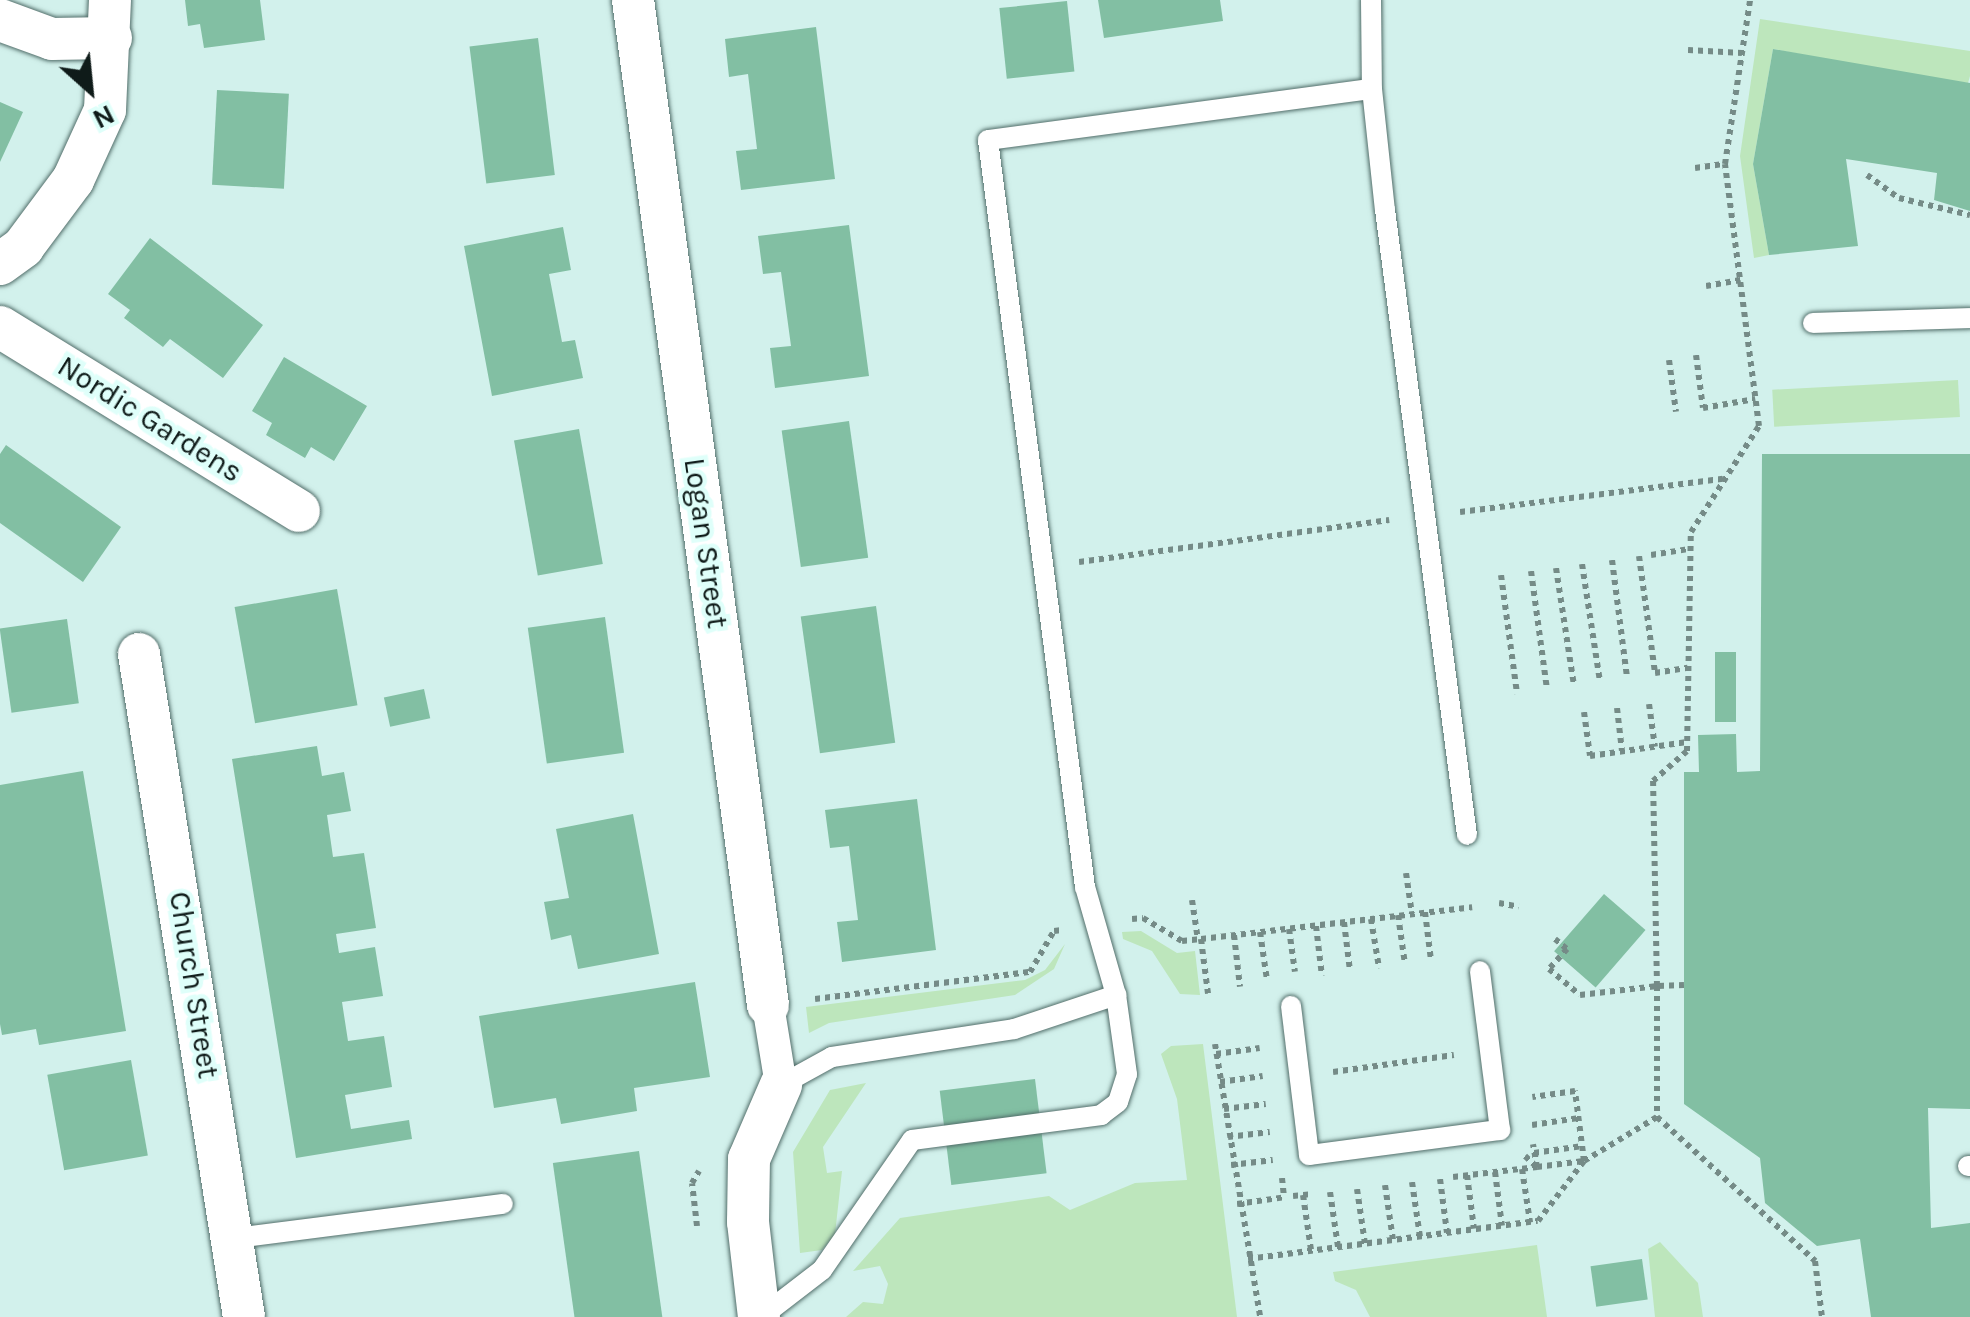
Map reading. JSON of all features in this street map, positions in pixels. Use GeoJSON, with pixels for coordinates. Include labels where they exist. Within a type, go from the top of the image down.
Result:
{"type":"FeatureCollection","features":[{"type":"Feature","properties":{"kind":"street","name":"Logan Street"},"geometry":{"type":"LineString","coordinates":[[632,0],[781,1085]]}},
{"type":"Feature","properties":{"kind":"street"},"geometry":{"type":"LineString","coordinates":[[0,20],[52,40],[110,19],[106,110],[73,180],[24,247],[0,264]]}},
{"type":"Feature","properties":{"kind":"street","name":"Nordic Gardens"},"geometry":{"type":"LineString","coordinates":[[0,327],[299,510]]}},
{"type":"Feature","properties":{"kind":"street","name":"Church Street"},"geometry":{"type":"LineString","coordinates":[[139,654],[236,1238],[244,1317]]}},
{"type":"Feature","properties":{"kind":"street"},"geometry":{"type":"LineString","coordinates":[[760,1317],[748,1222],[749,1159],[781,1085]]}},
{"type":"Feature","properties":{"kind":"lane"},"geometry":{"type":"LineString","coordinates":[[1371,0],[1372,90],[1467,835]]}},
{"type":"Feature","properties":{"kind":"lane"},"geometry":{"type":"LineString","coordinates":[[760,1317],[822,1270],[912,1140],[1102,1114],[1118,1102],[1127,1074],[1116,995],[1084,888],[988,140],[1372,90]]}},
{"type":"Feature","properties":{"kind":"lane"},"geometry":{"type":"LineString","coordinates":[[1813,322],[1970,318]]}},
{"type":"Feature","properties":{"kind":"lane"},"geometry":{"type":"LineString","coordinates":[[1290,1006],[1310,1155],[1500,1130],[1480,970]]}},
{"type":"Feature","properties":{"kind":"lane"},"geometry":{"type":"LineString","coordinates":[[781,1085],[832,1056],[1014,1028],[1116,995]]}},
{"type":"Feature","properties":{"kind":"lane"},"geometry":{"type":"LineString","coordinates":[[236,1238],[504,1204]]}},
{"type":"Feature","properties":{"kind":"path"},"geometry":{"type":"LineString","coordinates":[[1750,0],[1725,164],[1758,426],[1691,532],[1687,751],[1653,781],[1658,986],[1656,1117],[1814,1261],[1822,1317]]}},
{"type":"Feature","properties":{"kind":"path"},"geometry":{"type":"LineString","coordinates":[[1688,50],[1742,53]]}},
{"type":"Feature","properties":{"kind":"path"},"geometry":{"type":"LineString","coordinates":[[1695,168],[1725,164]]}},
{"type":"Feature","properties":{"kind":"path"},"geometry":{"type":"LineString","coordinates":[[1867,174],[1898,198],[1970,215]]}},
{"type":"Feature","properties":{"kind":"path"},"geometry":{"type":"LineString","coordinates":[[1706,286],[1740,280]]}},
{"type":"Feature","properties":{"kind":"path"},"geometry":{"type":"LineString","coordinates":[[1696,355],[1704,408],[1755,399]]}},
{"type":"Feature","properties":{"kind":"path"},"geometry":{"type":"LineString","coordinates":[[1669,360],[1676,412]]}},
{"type":"Feature","properties":{"kind":"path"},"geometry":{"type":"LineString","coordinates":[[1449,513],[1723,479]]}},
{"type":"Feature","properties":{"kind":"path"},"geometry":{"type":"LineString","coordinates":[[1044,566],[1402,519]]}},
{"type":"Feature","properties":{"kind":"path"},"geometry":{"type":"LineString","coordinates":[[1651,554],[1690,549]]}},
{"type":"Feature","properties":{"kind":"path"},"geometry":{"type":"LineString","coordinates":[[1638,556],[1655,674],[1688,668]]}},
{"type":"Feature","properties":{"kind":"path"},"geometry":{"type":"LineString","coordinates":[[1612,560],[1627,677]]}},
{"type":"Feature","properties":{"kind":"path"},"geometry":{"type":"LineString","coordinates":[[1582,564],[1600,682]]}},
{"type":"Feature","properties":{"kind":"path"},"geometry":{"type":"LineString","coordinates":[[1556,568],[1574,685]]}},
{"type":"Feature","properties":{"kind":"path"},"geometry":{"type":"LineString","coordinates":[[1530,571],[1548,689]]}},
{"type":"Feature","properties":{"kind":"path"},"geometry":{"type":"LineString","coordinates":[[1502,575],[1518,694]]}},
{"type":"Feature","properties":{"kind":"path"},"geometry":{"type":"LineString","coordinates":[[1649,704],[1655,747]]}},
{"type":"Feature","properties":{"kind":"path"},"geometry":{"type":"LineString","coordinates":[[1617,708],[1622,751]]}},
{"type":"Feature","properties":{"kind":"path"},"geometry":{"type":"LineString","coordinates":[[1584,712],[1590,756],[1688,742]]}},
{"type":"Feature","properties":{"kind":"path"},"geometry":{"type":"LineString","coordinates":[[1406,873],[1412,914]]}},
{"type":"Feature","properties":{"kind":"path"},"geometry":{"type":"LineString","coordinates":[[1192,900],[1208,994]]}},
{"type":"Feature","properties":{"kind":"path"},"geometry":{"type":"LineString","coordinates":[[1499,902],[1519,907]]}},
{"type":"Feature","properties":{"kind":"path"},"geometry":{"type":"LineString","coordinates":[[1116,921],[1143,918],[1182,941],[1472,907]]}},
{"type":"Feature","properties":{"kind":"path"},"geometry":{"type":"LineString","coordinates":[[1425,912],[1431,960]]}},
{"type":"Feature","properties":{"kind":"path"},"geometry":{"type":"LineString","coordinates":[[1398,915],[1405,964]]}},
{"type":"Feature","properties":{"kind":"path"},"geometry":{"type":"LineString","coordinates":[[1371,918],[1378,968]]}},
{"type":"Feature","properties":{"kind":"path"},"geometry":{"type":"LineString","coordinates":[[1344,922],[1350,972]]}},
{"type":"Feature","properties":{"kind":"path"},"geometry":{"type":"LineString","coordinates":[[1316,926],[1322,976]]}},
{"type":"Feature","properties":{"kind":"path"},"geometry":{"type":"LineString","coordinates":[[1289,929],[1296,978]]}},
{"type":"Feature","properties":{"kind":"path"},"geometry":{"type":"LineString","coordinates":[[768,1006],[1030,972],[1054,931],[1062,930]]}},
{"type":"Feature","properties":{"kind":"path"},"geometry":{"type":"LineString","coordinates":[[1260,932],[1267,982]]}},
{"type":"Feature","properties":{"kind":"path"},"geometry":{"type":"LineString","coordinates":[[1234,935],[1240,987]]}},
{"type":"Feature","properties":{"kind":"path"},"geometry":{"type":"LineString","coordinates":[[1554,939],[1567,949],[1549,969],[1580,995],[1684,986]]}},
{"type":"Feature","properties":{"kind":"path"},"geometry":{"type":"LineString","coordinates":[[1215,1044],[1236,1204],[1260,1317]]}},
{"type":"Feature","properties":{"kind":"path"},"geometry":{"type":"LineString","coordinates":[[1299,1076],[1490,1051]]}},
{"type":"Feature","properties":{"kind":"path"},"geometry":{"type":"LineString","coordinates":[[1220,1082],[1269,1075]]}},
{"type":"Feature","properties":{"kind":"path"},"geometry":{"type":"LineString","coordinates":[[1537,1167],[1526,1098],[1576,1092],[1584,1161]]}},
{"type":"Feature","properties":{"kind":"path"},"geometry":{"type":"LineString","coordinates":[[1224,1109],[1272,1103]]}},
{"type":"Feature","properties":{"kind":"path"},"geometry":{"type":"LineString","coordinates":[[1248,1259],[1538,1221],[1584,1161],[1656,1117]]}},
{"type":"Feature","properties":{"kind":"path"},"geometry":{"type":"LineString","coordinates":[[1530,1125],[1578,1118]]}},
{"type":"Feature","properties":{"kind":"path"},"geometry":{"type":"LineString","coordinates":[[1500,1130],[1537,1167]]}},
{"type":"Feature","properties":{"kind":"path"},"geometry":{"type":"LineString","coordinates":[[1227,1137],[1276,1131]]}},
{"type":"Feature","properties":{"kind":"path"},"geometry":{"type":"LineString","coordinates":[[1534,1152],[1582,1146]]}},
{"type":"Feature","properties":{"kind":"path"},"geometry":{"type":"LineString","coordinates":[[1236,1204],[1292,1196],[1310,1155]]}},
{"type":"Feature","properties":{"kind":"path"},"geometry":{"type":"LineString","coordinates":[[1231,1166],[1280,1159]]}},
{"type":"Feature","properties":{"kind":"path"},"geometry":{"type":"LineString","coordinates":[[1537,1167],[1584,1161]]}},
{"type":"Feature","properties":{"kind":"path"},"geometry":{"type":"LineString","coordinates":[[1522,1168],[1530,1222]]}},
{"type":"Feature","properties":{"kind":"path"},"geometry":{"type":"LineString","coordinates":[[1494,1172],[1502,1226]]}},
{"type":"Feature","properties":{"kind":"path"},"geometry":{"type":"LineString","coordinates":[[1467,1175],[1474,1229]]}},
{"type":"Feature","properties":{"kind":"path"},"geometry":{"type":"LineString","coordinates":[[1440,1179],[1447,1233]]}},
{"type":"Feature","properties":{"kind":"path"},"geometry":{"type":"LineString","coordinates":[[1412,1182],[1420,1237]]}},
{"type":"Feature","properties":{"kind":"path"},"geometry":{"type":"LineString","coordinates":[[1385,1186],[1393,1240]]}},
{"type":"Feature","properties":{"kind":"path"},"geometry":{"type":"LineString","coordinates":[[1357,1188],[1365,1244]]}},
{"type":"Feature","properties":{"kind":"path"},"geometry":{"type":"LineString","coordinates":[[1330,1192],[1338,1247]]}},
{"type":"Feature","properties":{"kind":"path"},"geometry":{"type":"LineString","coordinates":[[1303,1195],[1311,1250]]}},
{"type":"Feature","properties":{"kind":"green space"},"geometry":{"type":"Polygon","coordinates":[[[1760,19],[1970,51],[1970,76],[1968,83],[1773,49],[1753,164],[1769,255],[1754,258],[1740,156],[1760,19]]]}},
{"type":"Feature","properties":{"kind":"green space"},"geometry":{"type":"Polygon","coordinates":[[[1958,380],[1960,417],[1774,427],[1772,390],[1958,380]]]}},
{"type":"Feature","properties":{"kind":"green space"},"geometry":{"type":"Polygon","coordinates":[[[1141,931],[1177,953],[1195,951],[1200,995],[1180,994],[1152,951],[1123,939],[1122,932],[1141,931]]]}},
{"type":"Feature","properties":{"kind":"green space"},"geometry":{"type":"Polygon","coordinates":[[[1065,944],[1054,969],[1015,995],[829,1023],[809,1033],[806,1007],[1025,980],[1045,970],[1065,944]]]}},
{"type":"Feature","properties":{"kind":"green space"},"geometry":{"type":"Polygon","coordinates":[[[1203,1044],[1237,1317],[846,1317],[863,1302],[883,1304],[888,1284],[880,1266],[853,1271],[900,1218],[1049,1196],[1070,1210],[1135,1183],[1187,1180],[1177,1099],[1161,1054],[1171,1046],[1203,1044]]]}},
{"type":"Feature","properties":{"kind":"green space"},"geometry":{"type":"Polygon","coordinates":[[[866,1083],[823,1147],[827,1173],[842,1171],[835,1234],[822,1250],[800,1253],[793,1152],[830,1090],[866,1083]]]}},
{"type":"Feature","properties":{"kind":"green space"},"geometry":{"type":"Polygon","coordinates":[[[1660,1242],[1698,1283],[1703,1317],[1655,1317],[1648,1249],[1660,1242]]]}},
{"type":"Feature","properties":{"kind":"green space"},"geometry":{"type":"Polygon","coordinates":[[[1537,1245],[1547,1317],[1370,1317],[1356,1290],[1335,1281],[1333,1272],[1537,1245]]]}},
{"type":"Feature","properties":{"kind":"building"},"geometry":{"type":"Polygon","coordinates":[[[185,0],[260,0],[265,40],[204,48],[200,24],[188,26],[185,0]]]}},
{"type":"Feature","properties":{"kind":"building"},"geometry":{"type":"Polygon","coordinates":[[[1098,0],[1220,0],[1223,21],[1104,38],[1098,0]]]}},
{"type":"Feature","properties":{"kind":"building"},"geometry":{"type":"Polygon","coordinates":[[[1067,1],[1074,72],[1007,79],[999,8],[1067,1]]]}},
{"type":"Feature","properties":{"kind":"building"},"geometry":{"type":"Polygon","coordinates":[[[816,27],[835,179],[741,190],[736,151],[757,149],[748,74],[729,77],[725,39],[816,27]]]}},
{"type":"Feature","properties":{"kind":"building"},"geometry":{"type":"Polygon","coordinates":[[[538,38],[555,175],[486,183],[470,46],[538,38]]]}},
{"type":"Feature","properties":{"kind":"building"},"geometry":{"type":"Polygon","coordinates":[[[1773,49],[1970,83],[1970,211],[1934,200],[1937,173],[1846,159],[1858,246],[1769,255],[1753,164],[1773,49]]]}},
{"type":"Feature","properties":{"kind":"building"},"geometry":{"type":"Polygon","coordinates":[[[217,90],[289,94],[284,189],[212,185],[217,90]]]}},
{"type":"Feature","properties":{"kind":"building"},"geometry":{"type":"Polygon","coordinates":[[[0,102],[23,112],[0,162],[0,102]]]}},
{"type":"Feature","properties":{"kind":"building"},"geometry":{"type":"Polygon","coordinates":[[[849,225],[869,376],[775,388],[770,348],[791,346],[781,272],[763,274],[758,236],[849,225]]]}},
{"type":"Feature","properties":{"kind":"building"},"geometry":{"type":"Polygon","coordinates":[[[563,227],[571,270],[549,274],[562,342],[575,340],[583,378],[492,396],[464,246],[563,227]]]}},
{"type":"Feature","properties":{"kind":"building"},"geometry":{"type":"Polygon","coordinates":[[[150,238],[263,325],[223,378],[170,339],[163,347],[124,318],[130,310],[108,294],[150,238]]]}},
{"type":"Feature","properties":{"kind":"building"},"geometry":{"type":"Polygon","coordinates":[[[284,357],[367,406],[334,461],[311,447],[305,458],[266,435],[272,423],[252,411],[284,357]]]}},
{"type":"Feature","properties":{"kind":"building"},"geometry":{"type":"Polygon","coordinates":[[[849,421],[868,558],[801,567],[782,430],[849,421]]]}},
{"type":"Feature","properties":{"kind":"building"},"geometry":{"type":"Polygon","coordinates":[[[579,429],[603,564],[538,575],[514,440],[579,429]]]}},
{"type":"Feature","properties":{"kind":"building"},"geometry":{"type":"Polygon","coordinates":[[[6,445],[121,527],[83,582],[0,523],[0,454],[6,445]]]}},
{"type":"Feature","properties":{"kind":"building"},"geometry":{"type":"Polygon","coordinates":[[[1762,454],[1970,454],[1970,1109],[1928,1108],[1931,1228],[1970,1223],[1970,1317],[1871,1317],[1860,1239],[1817,1246],[1765,1203],[1760,1158],[1684,1104],[1684,772],[1699,772],[1698,735],[1736,734],[1737,772],[1760,771],[1762,454]]]}},
{"type":"Feature","properties":{"kind":"building"},"geometry":{"type":"Polygon","coordinates":[[[337,589],[357,705],[255,723],[235,607],[337,589]]]}},
{"type":"Feature","properties":{"kind":"building"},"geometry":{"type":"Polygon","coordinates":[[[876,606],[895,743],[820,753],[801,617],[876,606]]]}},
{"type":"Feature","properties":{"kind":"building"},"geometry":{"type":"Polygon","coordinates":[[[605,617],[624,753],[547,764],[528,628],[605,617]]]}},
{"type":"Feature","properties":{"kind":"building"},"geometry":{"type":"Polygon","coordinates":[[[67,619],[79,703],[11,713],[0,628],[67,619]]]}},
{"type":"Feature","properties":{"kind":"building"},"geometry":{"type":"Polygon","coordinates":[[[1715,652],[1736,652],[1736,722],[1715,722],[1715,652]]]}},
{"type":"Feature","properties":{"kind":"building"},"geometry":{"type":"Polygon","coordinates":[[[424,689],[430,718],[390,727],[384,698],[424,689]]]}},
{"type":"Feature","properties":{"kind":"building"},"geometry":{"type":"Polygon","coordinates":[[[317,746],[322,776],[344,772],[351,811],[327,815],[333,857],[364,853],[376,928],[336,934],[339,953],[375,947],[383,996],[342,1002],[348,1041],[384,1036],[392,1087],[345,1095],[351,1129],[409,1120],[412,1139],[296,1158],[232,759],[317,746]]]}},
{"type":"Feature","properties":{"kind":"building"},"geometry":{"type":"Polygon","coordinates":[[[83,771],[126,1031],[39,1045],[36,1029],[2,1035],[0,1024],[0,785],[83,771]]]}},
{"type":"Feature","properties":{"kind":"building"},"geometry":{"type":"Polygon","coordinates":[[[917,799],[936,950],[842,962],[837,922],[858,920],[849,846],[830,848],[825,810],[917,799]]]}},
{"type":"Feature","properties":{"kind":"building"},"geometry":{"type":"Polygon","coordinates":[[[633,814],[659,954],[578,969],[571,935],[551,940],[544,902],[569,898],[556,829],[633,814]]]}},
{"type":"Feature","properties":{"kind":"building"},"geometry":{"type":"Polygon","coordinates":[[[1604,894],[1646,930],[1596,987],[1554,951],[1604,894]]]}},
{"type":"Feature","properties":{"kind":"building"},"geometry":{"type":"Polygon","coordinates":[[[695,982],[710,1077],[634,1088],[637,1111],[561,1124],[556,1098],[494,1108],[479,1016],[695,982]]]}},
{"type":"Feature","properties":{"kind":"building"},"geometry":{"type":"Polygon","coordinates":[[[131,1060],[148,1156],[64,1170],[47,1075],[131,1060]]]}},
{"type":"Feature","properties":{"kind":"building"},"geometry":{"type":"Polygon","coordinates":[[[1035,1079],[1047,1173],[951,1185],[940,1091],[1035,1079]]]}},
{"type":"Feature","properties":{"kind":"building"},"geometry":{"type":"Polygon","coordinates":[[[639,1151],[662,1317],[574,1317],[553,1163],[639,1151]]]}},
{"type":"Feature","properties":{"kind":"building"},"geometry":{"type":"Polygon","coordinates":[[[1642,1259],[1648,1300],[1596,1307],[1591,1266],[1642,1259]]]}}]}
